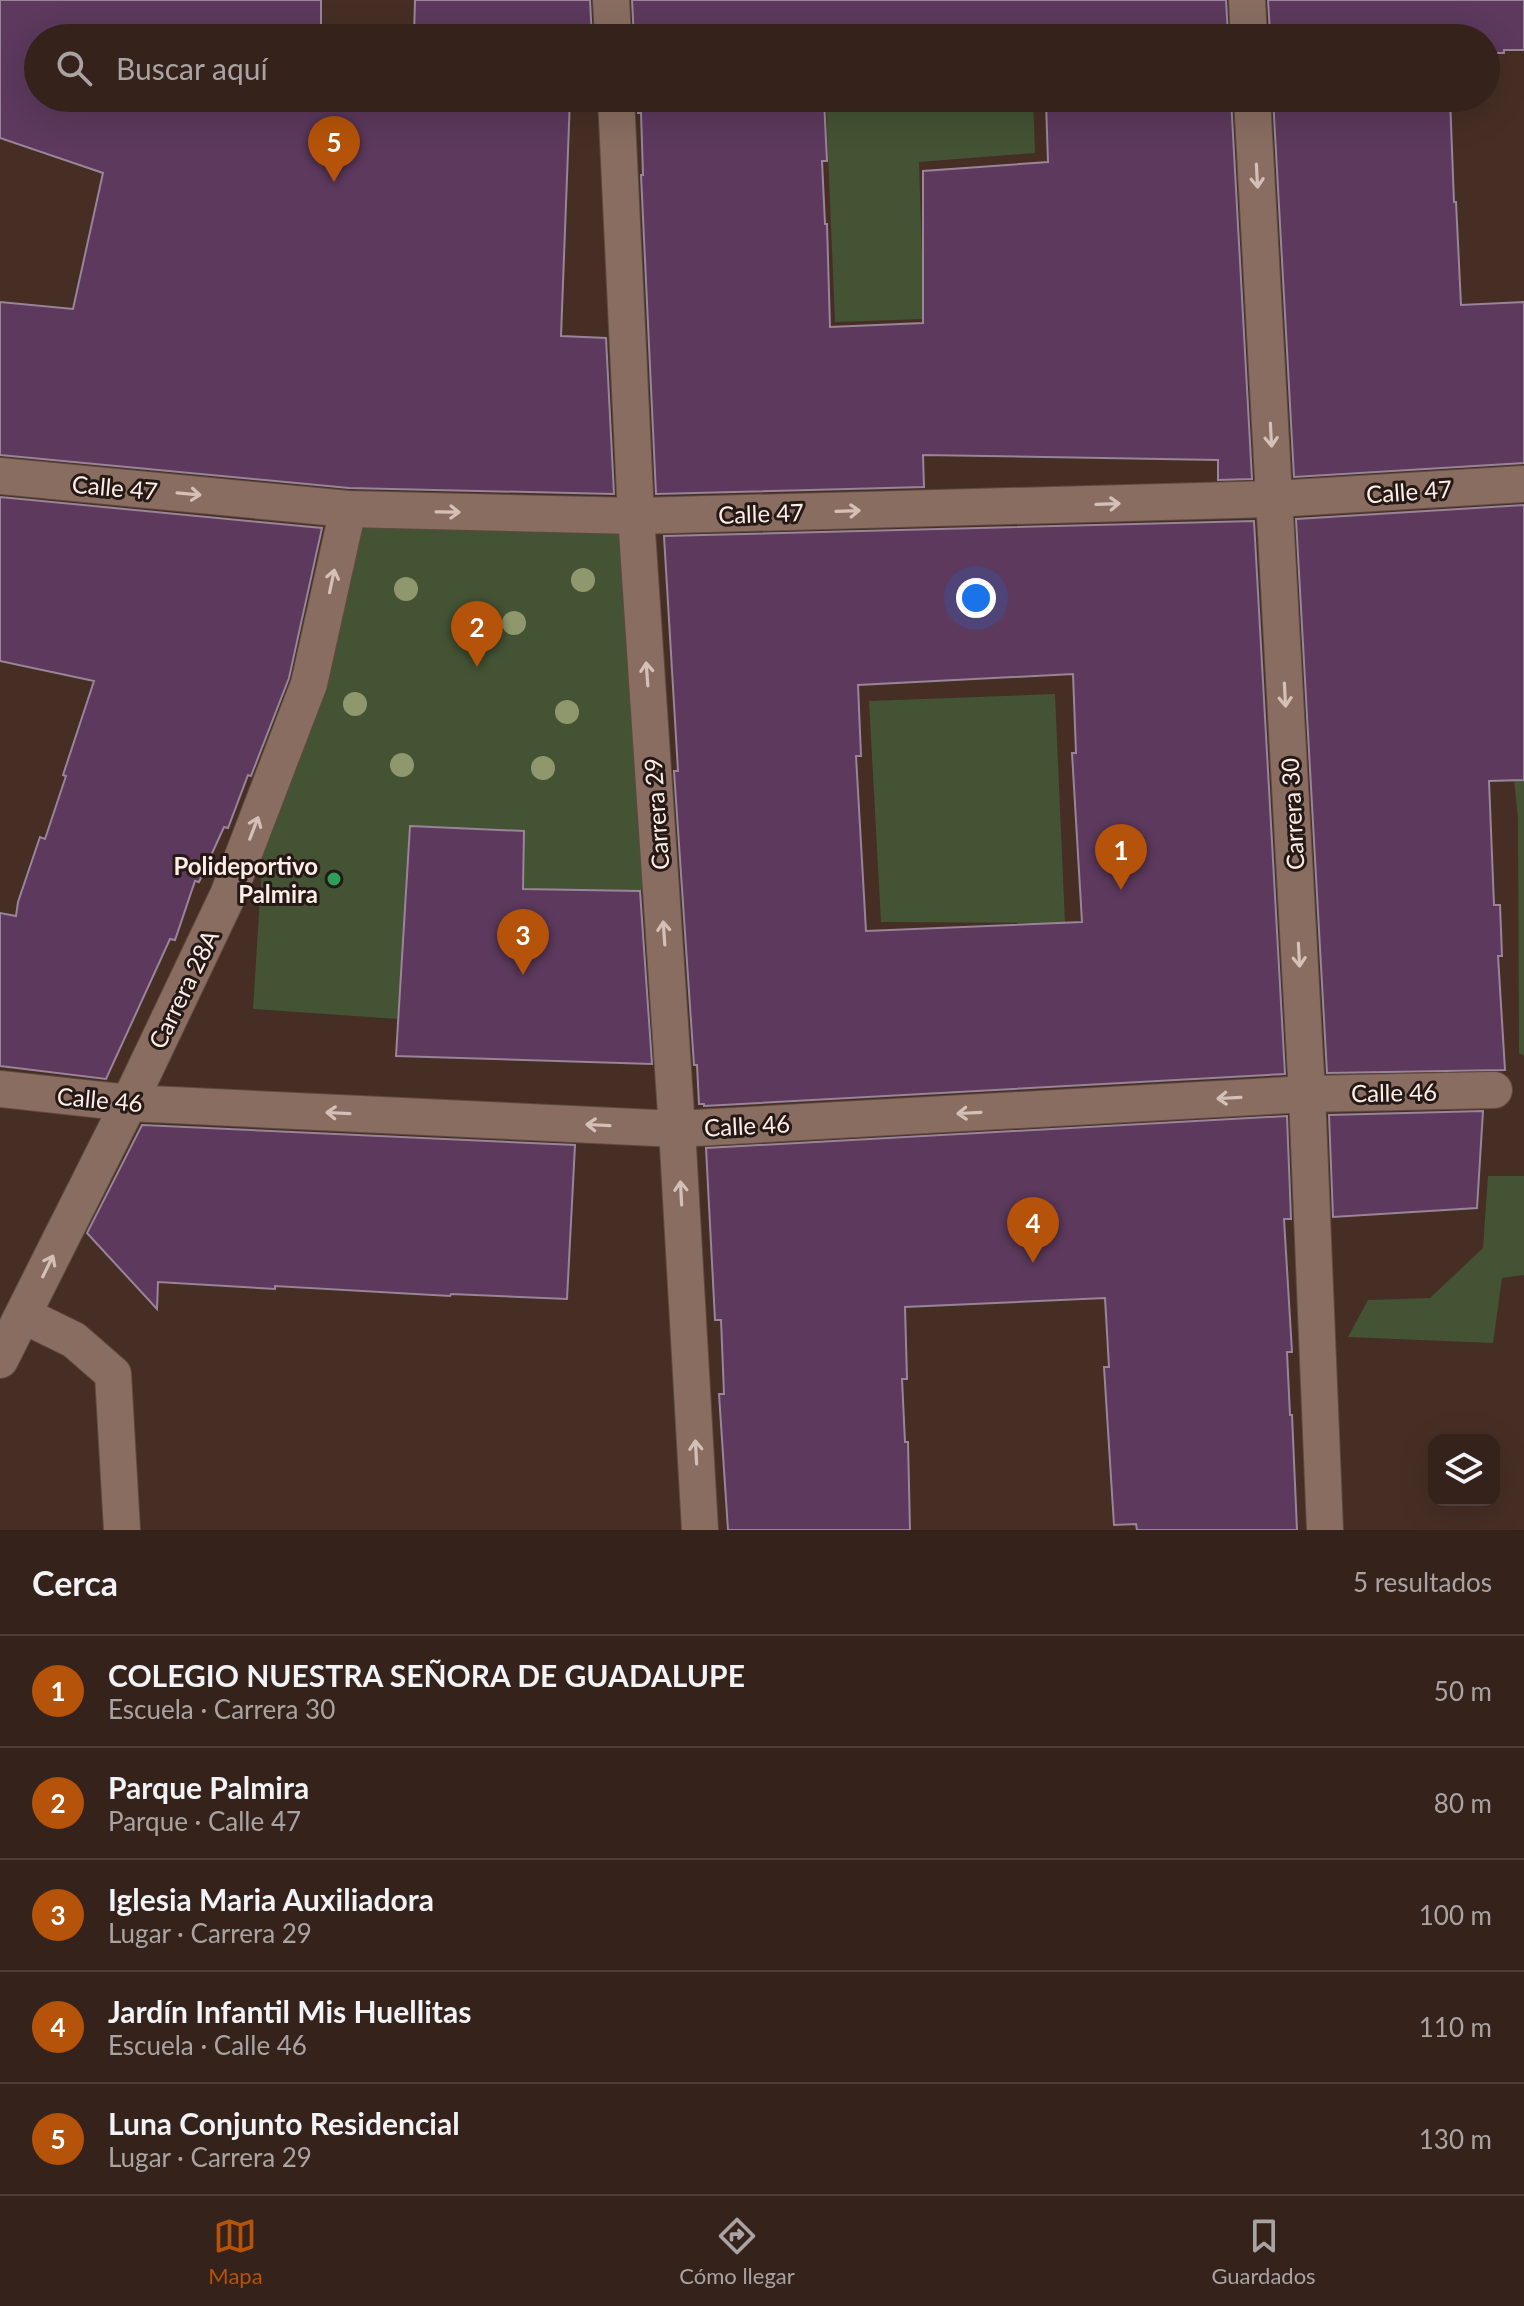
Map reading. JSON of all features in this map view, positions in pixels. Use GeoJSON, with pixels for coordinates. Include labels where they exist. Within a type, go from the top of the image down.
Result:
{"type":"FeatureCollection","features":[{"type":"Feature","properties":{"kind":"street"},"geometry":{"type":"LineString","coordinates":[[611,0],[612,24]]}},
{"type":"Feature","properties":{"kind":"street"},"geometry":{"type":"LineString","coordinates":[[1247,0],[1248,24]]}},
{"type":"Feature","properties":{"kind":"street","name":"Carrera 29"},"geometry":{"type":"LineString","coordinates":[[617,112],[636,516],[700,1530]]}},
{"type":"Feature","properties":{"kind":"street","name":"Carrera 30"},"geometry":{"type":"LineString","coordinates":[[1253,112],[1307,1094],[1325,1530]]}},
{"type":"Feature","properties":{"kind":"street","name":"Calle 47"},"geometry":{"type":"LineString","coordinates":[[0,476],[348,509],[636,516],[1275,499],[1524,484]]}},
{"type":"Feature","properties":{"kind":"street","name":"Carrera 28A"},"geometry":{"type":"LineString","coordinates":[[0,1360],[129,1103],[228,895],[309,684],[348,509]]}},
{"type":"Feature","properties":{"kind":"street","name":"Calle 46"},"geometry":{"type":"LineString","coordinates":[[0,1089],[129,1103],[677,1129],[1307,1094],[1494,1090]]}},
{"type":"Feature","properties":{"kind":"street"},"geometry":{"type":"LineString","coordinates":[[23,1315],[74,1340],[113,1374],[122,1530]]}},
{"type":"Feature","properties":{"kind":"green space"},"geometry":{"type":"Polygon","coordinates":[[[826,112],[1034,112],[1035,153],[919,162],[924,319],[835,322],[826,112]]]}},
{"type":"Feature","properties":{"kind":"green space"},"geometry":{"type":"Polygon","coordinates":[[[348,509],[636,516],[647,891],[523,889],[524,831],[410,826],[398,1019],[253,1009],[265,816],[348,509]]]}},
{"type":"Feature","properties":{"kind":"green space"},"geometry":{"type":"Polygon","coordinates":[[[1524,686],[1524,1056],[1519,1053],[1518,819],[1505,687],[1524,686]]]}},
{"type":"Feature","properties":{"kind":"green space"},"geometry":{"type":"Polygon","coordinates":[[[1055,694],[1065,923],[881,922],[869,701],[1055,694]]]}},
{"type":"Feature","properties":{"kind":"green space"},"geometry":{"type":"Polygon","coordinates":[[[1488,1176],[1524,1176],[1524,1275],[1502,1278],[1493,1343],[1348,1337],[1368,1300],[1430,1298],[1483,1248],[1488,1176]]]}},
{"type":"Feature","properties":{"kind":"building"},"geometry":{"type":"Polygon","coordinates":[[[0,0],[321,0],[321,24],[24,24],[24,112],[569,112],[561,336],[606,338],[614,494],[349,488],[0,455],[0,302],[73,309],[103,173],[0,138],[0,0]]]}},
{"type":"Feature","properties":{"kind":"building"},"geometry":{"type":"Polygon","coordinates":[[[415,0],[590,0],[591,24],[414,24],[415,0]]]}},
{"type":"Feature","properties":{"kind":"building"},"geometry":{"type":"Polygon","coordinates":[[[632,0],[1226,0],[1227,24],[633,24],[632,0]]]}},
{"type":"Feature","properties":{"kind":"building"},"geometry":{"type":"Polygon","coordinates":[[[1268,0],[1524,0],[1524,50],[1504,50],[1500,53],[1500,24],[1269,24],[1268,0]]]}},
{"type":"Feature","properties":{"kind":"building"},"geometry":{"type":"Polygon","coordinates":[[[825,112],[827,161],[822,161],[830,327],[923,323],[923,171],[1048,162],[1046,112],[1232,112],[1252,479],[1218,480],[1218,460],[923,455],[924,487],[656,494],[641,175],[641,113],[638,113],[825,112]]]}},
{"type":"Feature","properties":{"kind":"building"},"geometry":{"type":"Polygon","coordinates":[[[1274,112],[1451,112],[1461,305],[1524,302],[1524,463],[1294,477],[1274,112]]]}},
{"type":"Feature","properties":{"kind":"building"},"geometry":{"type":"Polygon","coordinates":[[[0,497],[322,528],[289,678],[251,776],[248,775],[228,828],[224,827],[199,882],[195,881],[175,940],[170,939],[106,1079],[0,1066],[0,913],[16,916],[40,837],[45,839],[66,776],[63,775],[94,681],[0,661],[0,497]]]}},
{"type":"Feature","properties":{"kind":"building"},"geometry":{"type":"Polygon","coordinates":[[[1524,505],[1524,780],[1489,781],[1494,905],[1500,905],[1502,956],[1498,956],[1505,1070],[1327,1073],[1296,519],[1524,505]]]}},
{"type":"Feature","properties":{"kind":"building"},"geometry":{"type":"Polygon","coordinates":[[[1254,521],[1285,1074],[699,1104],[674,771],[678,771],[664,536],[1254,521]],[[1073,674],[858,685],[861,756],[856,756],[866,931],[1082,922],[1072,753],[1076,753],[1073,674]]]}},
{"type":"Feature","properties":{"kind":"building"},"geometry":{"type":"Polygon","coordinates":[[[410,826],[524,831],[523,889],[640,891],[652,1064],[396,1056],[410,826]]]}},
{"type":"Feature","properties":{"kind":"building"},"geometry":{"type":"Polygon","coordinates":[[[1483,1111],[1477,1208],[1333,1217],[1329,1115],[1483,1111]]]}},
{"type":"Feature","properties":{"kind":"building"},"geometry":{"type":"Polygon","coordinates":[[[1287,1116],[1291,1219],[1284,1219],[1292,1352],[1287,1352],[1297,1530],[1137,1530],[1136,1524],[1114,1525],[1104,1367],[1109,1367],[1105,1298],[905,1307],[907,1379],[902,1379],[905,1442],[908,1442],[910,1530],[728,1530],[719,1394],[724,1394],[721,1320],[715,1320],[706,1148],[1287,1116]]]}},
{"type":"Feature","properties":{"kind":"building"},"geometry":{"type":"Polygon","coordinates":[[[142,1125],[575,1145],[567,1299],[158,1282],[157,1309],[87,1233],[142,1125]]]}},
{"type":"Feature","properties":{"kind":"place","name":"Luna Conjunto Residencial"},"geometry":{"type":"Point","coordinates":[334,182]}},
{"type":"Feature","properties":{"kind":"place","name":"Parque Palmira"},"geometry":{"type":"Point","coordinates":[477,667]}},
{"type":"Feature","properties":{"kind":"place","name":"Polideportivo Palmira"},"geometry":{"type":"Point","coordinates":[334,879]}},
{"type":"Feature","properties":{"kind":"place","name":"COLEGIO NUESTRA SEÑORA DE GUADALUPE"},"geometry":{"type":"Point","coordinates":[1121,890]}},
{"type":"Feature","properties":{"kind":"place","name":"Iglesia Maria Auxiliadora"},"geometry":{"type":"Point","coordinates":[523,975]}},
{"type":"Feature","properties":{"kind":"place","name":"Jardín Infantil Mis Huellitas"},"geometry":{"type":"Point","coordinates":[1033,1263]}}]}
